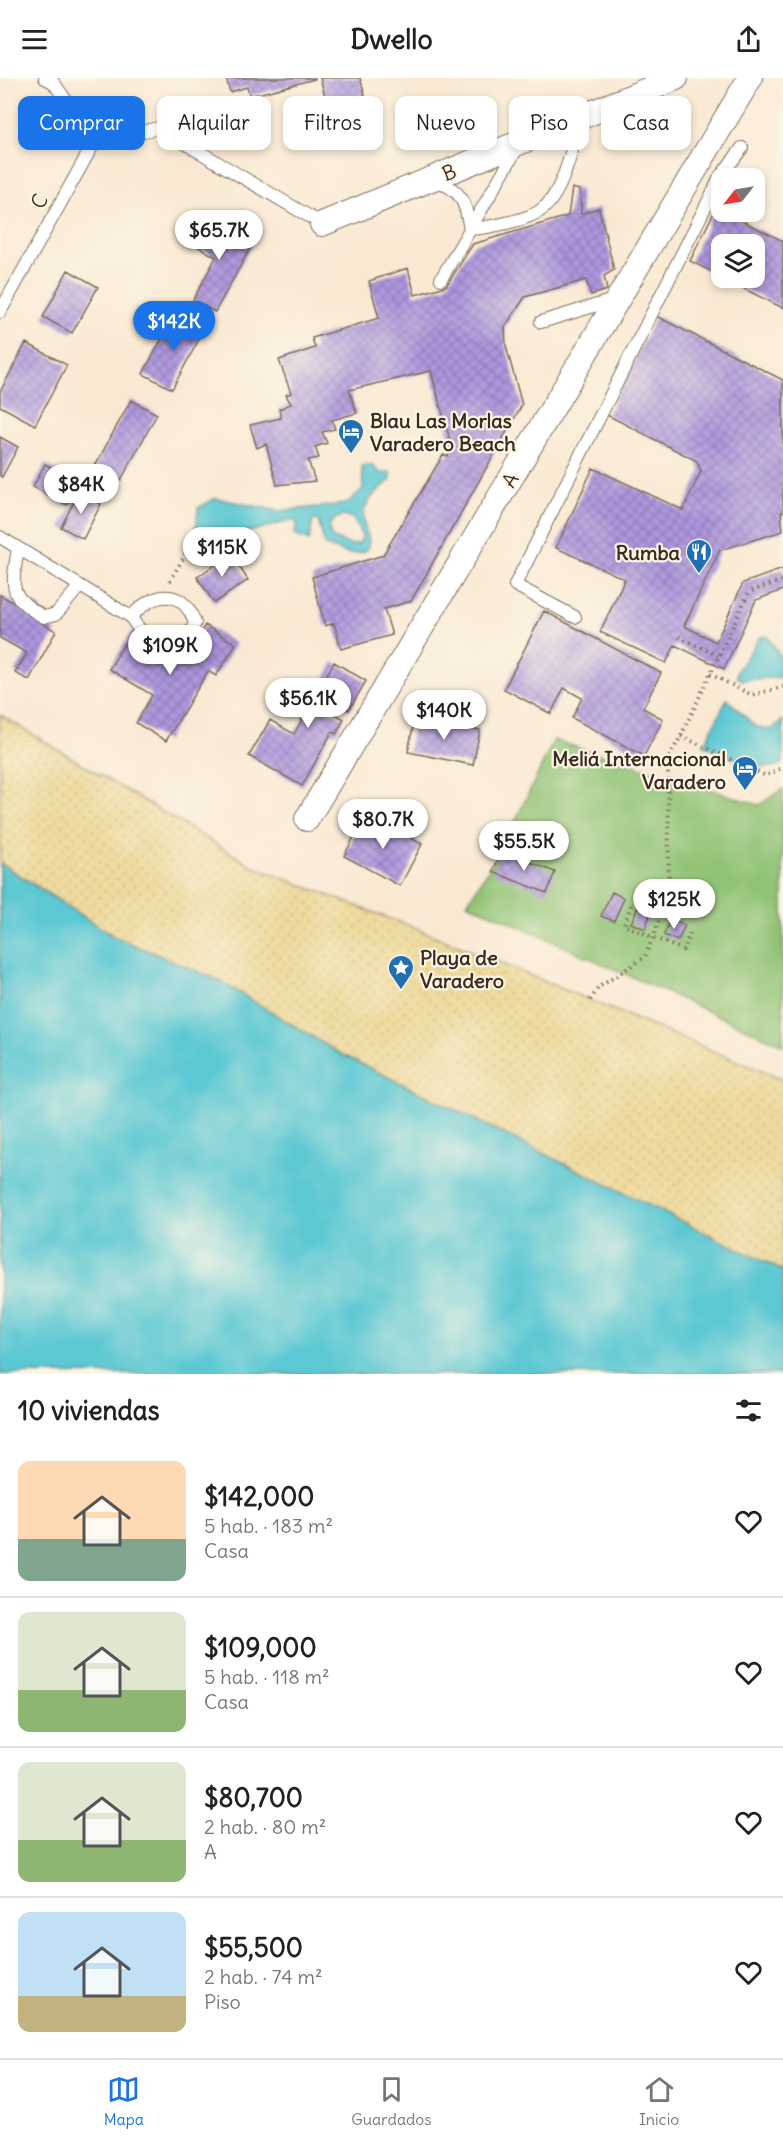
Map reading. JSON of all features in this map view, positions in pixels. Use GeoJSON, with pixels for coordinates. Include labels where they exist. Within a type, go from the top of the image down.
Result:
{"type":"FeatureCollection","features":[{"type":"Feature","properties":{"kind":"street","name":"B"},"geometry":{"type":"LineString","coordinates":[[589,113],[676,78]]}},
{"type":"Feature","properties":{"kind":"street","name":"A"},"geometry":{"type":"LineString","coordinates":[[307,819],[750,78]]}},
{"type":"Feature","properties":{"kind":"street","name":"B"},"geometry":{"type":"LineString","coordinates":[[322,224],[509,147]]}},
{"type":"Feature","properties":{"kind":"lane"},"geometry":{"type":"LineString","coordinates":[[45,78],[53,82],[63,96]]}},
{"type":"Feature","properties":{"kind":"lane"},"geometry":{"type":"LineString","coordinates":[[145,131],[159,128],[322,224]]}},
{"type":"Feature","properties":{"kind":"lane"},"geometry":{"type":"LineString","coordinates":[[575,617],[515,585],[722,176],[742,148]]}},
{"type":"Feature","properties":{"kind":"lane","name":"C"},"geometry":{"type":"LineString","coordinates":[[0,312],[90,150]]}},
{"type":"Feature","properties":{"kind":"lane"},"geometry":{"type":"LineString","coordinates":[[441,279],[516,150]]}},
{"type":"Feature","properties":{"kind":"lane"},"geometry":{"type":"LineString","coordinates":[[470,229],[492,227],[542,210],[559,187],[570,150]]}},
{"type":"Feature","properties":{"kind":"lane"},"geometry":{"type":"LineString","coordinates":[[433,178],[458,191],[464,203],[470,229]]}},
{"type":"Feature","properties":{"kind":"lane"},"geometry":{"type":"LineString","coordinates":[[541,322],[618,298]]}},
{"type":"Feature","properties":{"kind":"lane"},"geometry":{"type":"LineString","coordinates":[[0,537],[131,617],[135,625],[160,642],[179,642],[190,634],[195,623],[186,605],[175,597],[165,596],[151,600],[131,617]]}},
{"type":"Feature","properties":{"kind":"lane"},"geometry":{"type":"LineString","coordinates":[[18,548],[13,582],[23,605],[44,617],[56,614],[80,585]]}},
{"type":"Feature","properties":{"kind":"path"},"geometry":{"type":"LineString","coordinates":[[165,596],[171,577],[193,541]]}},
{"type":"Feature","properties":{"kind":"path"},"geometry":{"type":"LineString","coordinates":[[590,1000],[599,987],[645,957],[669,896],[668,759],[748,592],[783,580]]}},
{"type":"Feature","properties":{"kind":"path"},"geometry":{"type":"LineString","coordinates":[[679,637],[719,656]]}},
{"type":"Feature","properties":{"kind":"path"},"geometry":{"type":"LineString","coordinates":[[710,674],[752,695],[783,687]]}},
{"type":"Feature","properties":{"kind":"path"},"geometry":{"type":"LineString","coordinates":[[681,736],[766,776],[783,767]]}},
{"type":"Feature","properties":{"kind":"path"},"geometry":{"type":"LineString","coordinates":[[631,905],[624,925],[683,950],[691,931]]}},
{"type":"Feature","properties":{"kind":"green space"},"geometry":{"type":"Polygon","coordinates":[[[554,740],[759,805],[783,789],[783,1045],[467,903],[501,851],[554,740]]]}},
{"type":"Feature","properties":{"kind":"sand","name":"Playa de Varadero"},"geometry":{"type":"Polygon","coordinates":[[[0,715],[254,867],[417,929],[783,1080],[783,1271],[339,1053],[220,981],[113,936],[0,863],[0,715]]]}},
{"type":"Feature","properties":{"kind":"water"},"geometry":{"type":"Polygon","coordinates":[[[373,465],[380,473],[390,472],[391,480],[372,498],[365,509],[364,522],[369,545],[364,552],[350,554],[325,546],[318,520],[313,520],[309,541],[294,535],[297,523],[293,520],[212,542],[205,540],[196,529],[198,508],[216,498],[279,511],[346,504],[363,489],[362,466],[373,465]],[[344,516],[336,518],[329,525],[331,537],[351,545],[360,543],[362,536],[353,518],[344,516]]]}},
{"type":"Feature","properties":{"kind":"water"},"geometry":{"type":"Polygon","coordinates":[[[768,637],[783,661],[783,677],[742,680],[737,677],[737,671],[759,638],[768,637]]]}},
{"type":"Feature","properties":{"kind":"water"},"geometry":{"type":"Polygon","coordinates":[[[727,699],[755,726],[771,730],[783,720],[783,763],[764,767],[754,765],[704,745],[727,699]]]}},
{"type":"Feature","properties":{"kind":"water"},"geometry":{"type":"Polygon","coordinates":[[[0,863],[113,936],[220,981],[339,1053],[783,1271],[783,1374],[0,1374],[0,863]]]}},
{"type":"Feature","properties":{"kind":"building"},"geometry":{"type":"Polygon","coordinates":[[[226,78],[315,78],[250,96],[247,87],[230,92],[226,78]]]}},
{"type":"Feature","properties":{"kind":"building"},"geometry":{"type":"Polygon","coordinates":[[[320,78],[360,78],[365,95],[362,96],[325,96],[320,78]]]}},
{"type":"Feature","properties":{"kind":"building"},"geometry":{"type":"Polygon","coordinates":[[[572,188],[580,190],[581,214],[599,208],[614,270],[604,276],[607,290],[591,295],[586,280],[525,297],[505,327],[506,346],[522,405],[411,601],[384,609],[392,635],[341,649],[334,623],[325,626],[312,577],[383,555],[443,455],[448,456],[452,448],[431,371],[349,390],[357,413],[332,420],[335,429],[322,432],[327,443],[315,447],[319,458],[308,460],[315,481],[277,485],[266,444],[257,448],[250,425],[281,418],[279,409],[291,404],[286,395],[291,393],[279,360],[315,348],[312,338],[379,318],[369,281],[408,268],[415,295],[446,286],[473,244],[568,216],[572,188]]]}},
{"type":"Feature","properties":{"kind":"building"},"geometry":{"type":"Polygon","coordinates":[[[203,218],[253,243],[215,312],[193,300],[216,257],[190,242],[203,218]]]}},
{"type":"Feature","properties":{"kind":"building"},"geometry":{"type":"Polygon","coordinates":[[[711,218],[711,222],[744,222],[783,241],[783,308],[742,288],[765,288],[765,234],[711,234],[711,272],[690,261],[711,218]]]}},
{"type":"Feature","properties":{"kind":"building"},"geometry":{"type":"Polygon","coordinates":[[[68,270],[98,287],[72,333],[43,317],[68,270]]]}},
{"type":"Feature","properties":{"kind":"building"},"geometry":{"type":"Polygon","coordinates":[[[175,314],[204,330],[172,389],[143,374],[175,314]]]}},
{"type":"Feature","properties":{"kind":"building"},"geometry":{"type":"Polygon","coordinates":[[[656,316],[783,380],[783,512],[781,512],[783,531],[720,550],[684,626],[716,642],[743,583],[783,569],[783,590],[756,600],[724,669],[675,645],[666,663],[600,632],[625,579],[556,548],[593,468],[683,510],[701,471],[697,461],[607,415],[656,316]]]}},
{"type":"Feature","properties":{"kind":"building"},"geometry":{"type":"Polygon","coordinates":[[[26,343],[67,365],[35,425],[0,406],[0,392],[26,343]]]}},
{"type":"Feature","properties":{"kind":"building"},"geometry":{"type":"Polygon","coordinates":[[[131,400],[157,414],[121,480],[95,466],[131,400]]]}},
{"type":"Feature","properties":{"kind":"building"},"geometry":{"type":"Polygon","coordinates":[[[0,437],[18,447],[2,477],[0,476],[0,437]]]}},
{"type":"Feature","properties":{"kind":"building"},"geometry":{"type":"Polygon","coordinates":[[[45,464],[79,483],[67,505],[33,487],[45,464]]]}},
{"type":"Feature","properties":{"kind":"building"},"geometry":{"type":"Polygon","coordinates":[[[79,492],[101,504],[83,539],[61,527],[79,492]]]}},
{"type":"Feature","properties":{"kind":"building"},"geometry":{"type":"Polygon","coordinates":[[[231,554],[248,580],[214,603],[197,577],[231,554]]]}},
{"type":"Feature","properties":{"kind":"building"},"geometry":{"type":"Polygon","coordinates":[[[0,595],[23,608],[28,600],[42,608],[36,620],[56,631],[29,680],[15,673],[27,653],[0,638],[0,595]]]}},
{"type":"Feature","properties":{"kind":"building"},"geometry":{"type":"Polygon","coordinates":[[[544,611],[661,673],[643,708],[663,719],[644,756],[572,718],[582,698],[564,688],[551,714],[504,689],[544,611]]]}},
{"type":"Feature","properties":{"kind":"building"},"geometry":{"type":"Polygon","coordinates":[[[205,625],[236,644],[216,676],[208,671],[166,741],[136,723],[152,695],[109,669],[132,631],[183,662],[205,625]]]}},
{"type":"Feature","properties":{"kind":"building"},"geometry":{"type":"Polygon","coordinates":[[[334,662],[366,681],[349,710],[324,700],[321,706],[344,719],[336,734],[332,732],[302,786],[249,756],[270,720],[294,734],[334,662]]]}},
{"type":"Feature","properties":{"kind":"building"},"geometry":{"type":"Polygon","coordinates":[[[415,717],[480,730],[473,765],[408,752],[415,717]]]}},
{"type":"Feature","properties":{"kind":"building"},"geometry":{"type":"Polygon","coordinates":[[[366,814],[422,844],[400,886],[344,856],[366,814]]]}},
{"type":"Feature","properties":{"kind":"building"},"geometry":{"type":"Polygon","coordinates":[[[501,851],[555,872],[547,893],[493,872],[501,851]]]}},
{"type":"Feature","properties":{"kind":"building"},"geometry":{"type":"Polygon","coordinates":[[[612,892],[624,898],[614,921],[601,916],[612,892]]]}},
{"type":"Feature","properties":{"kind":"building"},"geometry":{"type":"Polygon","coordinates":[[[638,907],[651,912],[645,929],[631,923],[638,907]]]}},
{"type":"Feature","properties":{"kind":"building"},"geometry":{"type":"Polygon","coordinates":[[[670,919],[685,925],[678,941],[664,935],[670,919]]]}},
{"type":"Feature","properties":{"kind":"place","name":"Blau Las Morlas Varadero Beach"},"geometry":{"type":"Point","coordinates":[351,455]}},
{"type":"Feature","properties":{"kind":"place","name":"Rumba"},"geometry":{"type":"Point","coordinates":[699,575]}},
{"type":"Feature","properties":{"kind":"place","name":"Meliá Internacional Varadero"},"geometry":{"type":"Point","coordinates":[745,792]}},
{"type":"Feature","properties":{"kind":"place","name":"Playa de Varadero"},"geometry":{"type":"Point","coordinates":[401,991]}}]}
